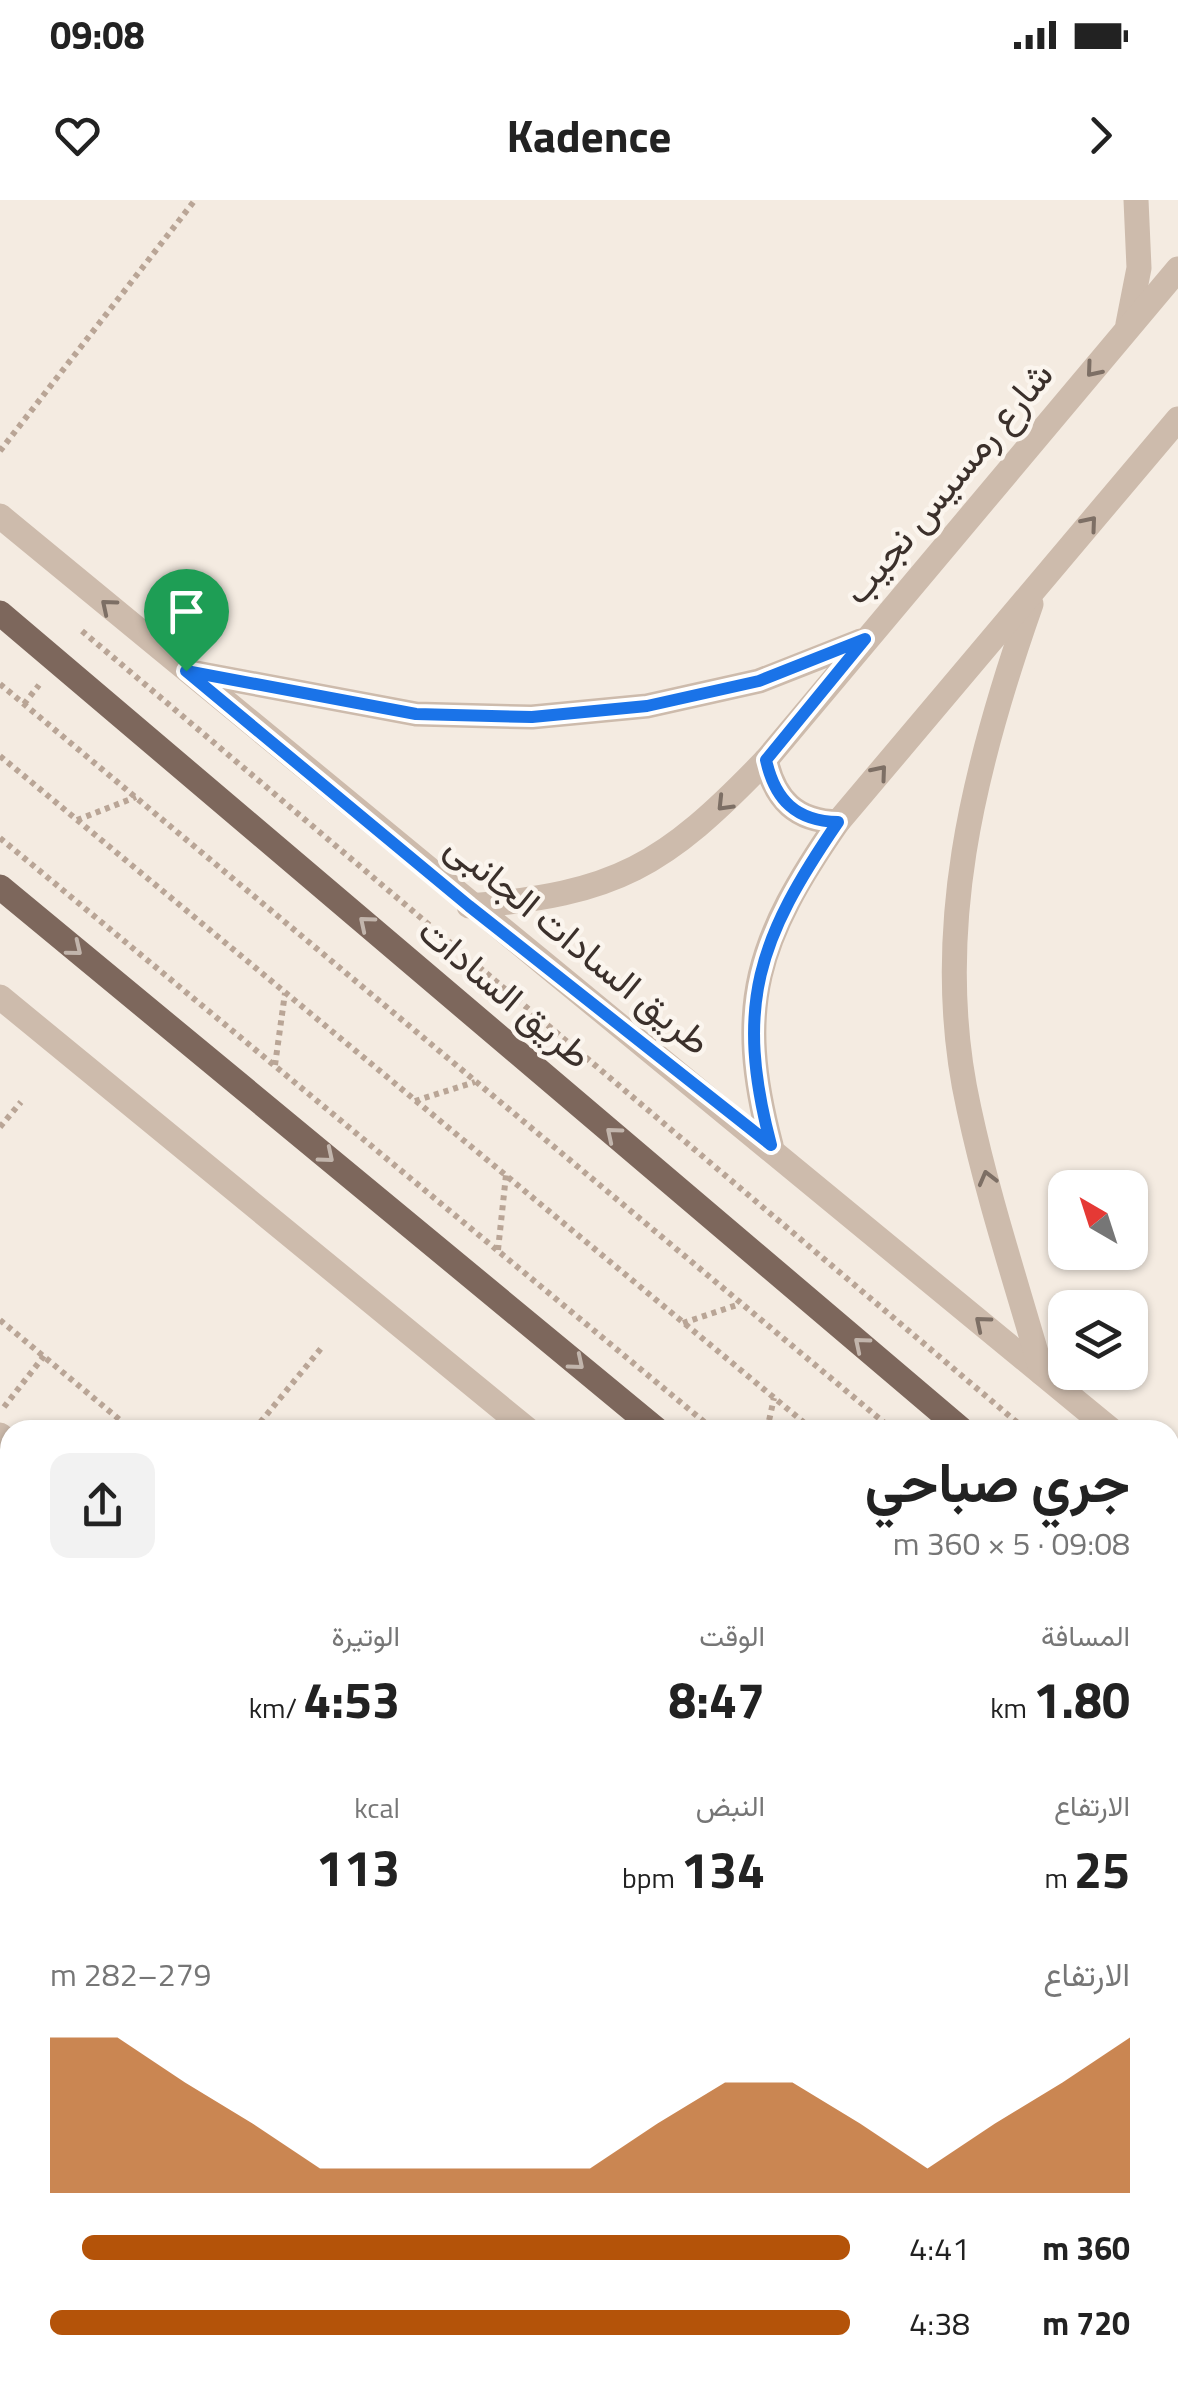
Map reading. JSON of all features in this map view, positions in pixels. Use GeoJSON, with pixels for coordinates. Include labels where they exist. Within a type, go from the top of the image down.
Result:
{"type":"FeatureCollection","features":[{"type":"Feature","properties":{"kind":"main road","name":"طريق السادات"},"geometry":{"type":"LineString","coordinates":[[0,613],[950,1420]]}},
{"type":"Feature","properties":{"kind":"main road"},"geometry":{"type":"LineString","coordinates":[[0,888],[13,910],[645,1420]]}},
{"type":"Feature","properties":{"kind":"street"},"geometry":{"type":"LineString","coordinates":[[1128,329],[1139,268],[1136,200]]}},
{"type":"Feature","properties":{"kind":"street","name":"شارع رمسيس نجيب"},"geometry":{"type":"LineString","coordinates":[[469,906],[542,900],[602,885],[644,864],[708,820],[766,760],[1178,268]]}},
{"type":"Feature","properties":{"kind":"street"},"geometry":{"type":"LineString","coordinates":[[771,1145],[754,1064],[752,1014],[765,949],[792,888],[838,822],[1178,419]]}},
{"type":"Feature","properties":{"kind":"street","name":"طريق السادات الجانبى"},"geometry":{"type":"LineString","coordinates":[[0,516],[469,906],[771,1145],[1098,1420]]}},
{"type":"Feature","properties":{"kind":"street"},"geometry":{"type":"LineString","coordinates":[[1036,588],[996,705],[970,802],[956,903],[955,1005],[968,1106],[1042,1372]]}},
{"type":"Feature","properties":{"kind":"street"},"geometry":{"type":"LineString","coordinates":[[186,671],[416,714],[532,717],[647,706],[759,681],[865,639]]}},
{"type":"Feature","properties":{"kind":"street"},"geometry":{"type":"LineString","coordinates":[[766,760],[771,782],[797,814],[817,822],[838,822]]}},
{"type":"Feature","properties":{"kind":"street"},"geometry":{"type":"LineString","coordinates":[[0,997],[516,1420]]}},
{"type":"Feature","properties":{"kind":"path"},"geometry":{"type":"LineString","coordinates":[[0,451],[195,200]]}},
{"type":"Feature","properties":{"kind":"path"},"geometry":{"type":"LineString","coordinates":[[82,631],[1014,1420]]}},
{"type":"Feature","properties":{"kind":"path"},"geometry":{"type":"LineString","coordinates":[[0,684],[881,1420]]}},
{"type":"Feature","properties":{"kind":"path"},"geometry":{"type":"LineString","coordinates":[[0,756],[801,1420]]}},
{"type":"Feature","properties":{"kind":"path"},"geometry":{"type":"LineString","coordinates":[[77,820],[136,797]]}},
{"type":"Feature","properties":{"kind":"path"},"geometry":{"type":"LineString","coordinates":[[0,838],[702,1420]]}},
{"type":"Feature","properties":{"kind":"path"},"geometry":{"type":"LineString","coordinates":[[275,1066],[285,992]]}},
{"type":"Feature","properties":{"kind":"path"},"geometry":{"type":"LineString","coordinates":[[416,1101],[476,1082]]}},
{"type":"Feature","properties":{"kind":"path"},"geometry":{"type":"LineString","coordinates":[[0,1127],[21,1102]]}},
{"type":"Feature","properties":{"kind":"path"},"geometry":{"type":"LineString","coordinates":[[498,1252],[506,1175]]}},
{"type":"Feature","properties":{"kind":"path"},"geometry":{"type":"LineString","coordinates":[[683,1322],[741,1304]]}},
{"type":"Feature","properties":{"kind":"path"},"geometry":{"type":"LineString","coordinates":[[0,1320],[120,1420]]}},
{"type":"Feature","properties":{"kind":"path"},"geometry":{"type":"LineString","coordinates":[[262,1420],[323,1346]]}},
{"type":"Feature","properties":{"kind":"path"},"geometry":{"type":"LineString","coordinates":[[0,1412],[44,1356]]}},
{"type":"Feature","properties":{"kind":"path"},"geometry":{"type":"LineString","coordinates":[[769,1420],[774,1398]]}},
{"type":"Feature","properties":{"kind":"route"},"geometry":{"type":"LineString","coordinates":[[865,639],[766,760],[771,782],[797,814],[817,822],[838,822],[792,888],[765,949],[752,1014],[754,1081],[771,1145],[469,906],[186,671],[302,696],[416,714],[532,717],[647,706],[759,681],[865,639]]}}]}
